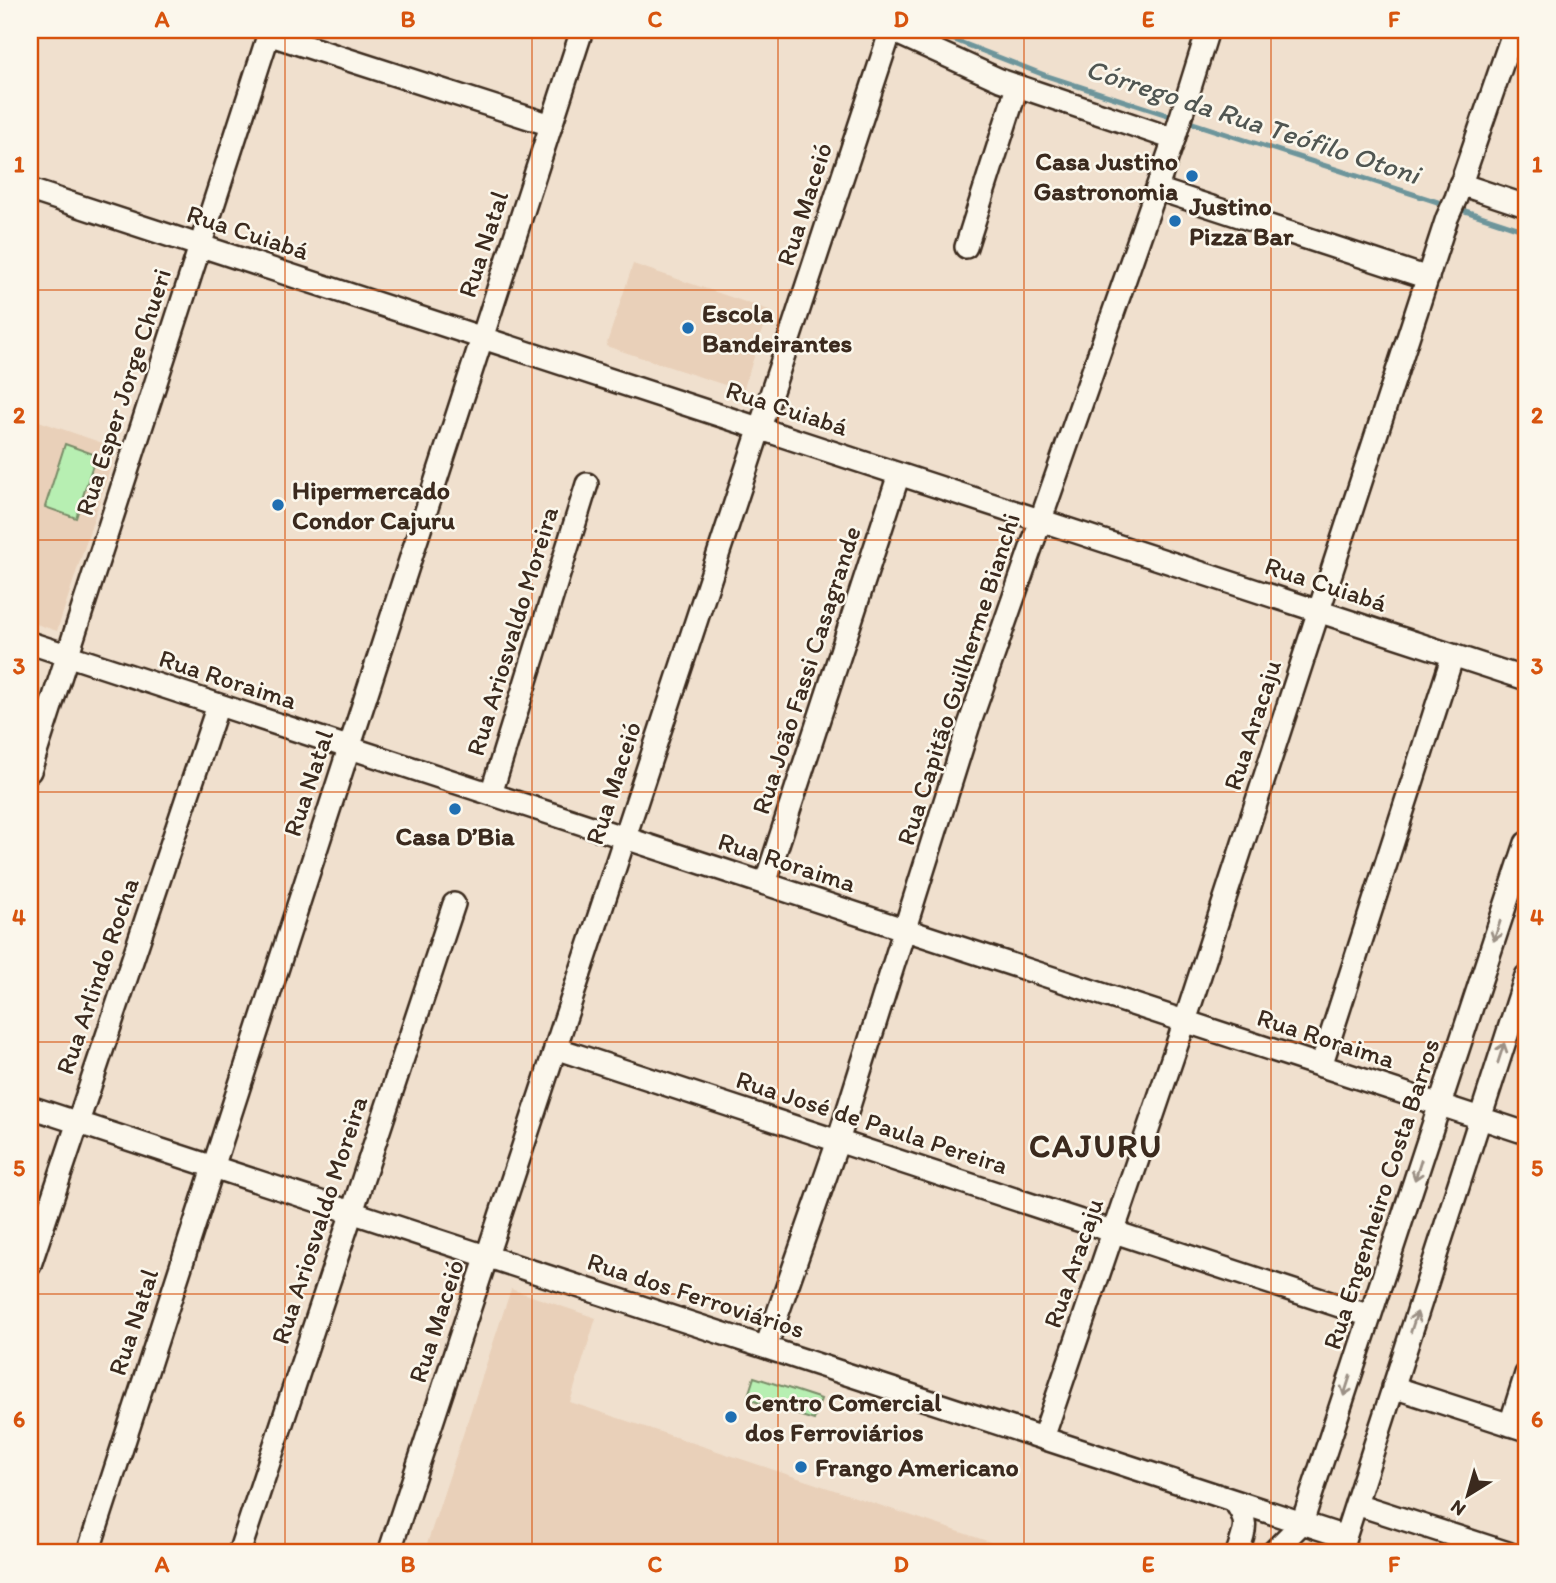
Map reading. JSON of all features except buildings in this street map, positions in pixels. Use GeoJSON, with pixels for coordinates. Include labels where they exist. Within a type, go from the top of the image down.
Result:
{"type":"FeatureCollection","features":[{"type":"Feature","properties":{"kind":"street","name":"Rua Natal"},"geometry":{"type":"LineString","coordinates":[[88,1553],[582,30]]}},
{"type":"Feature","properties":{"kind":"street"},"geometry":{"type":"LineString","coordinates":[[891,30],[984,74],[1017,86],[1178,125]]}},
{"type":"Feature","properties":{"kind":"street","name":"Rua Maceió"},"geometry":{"type":"LineString","coordinates":[[389,1553],[891,30]]}},
{"type":"Feature","properties":{"kind":"street","name":"Rua Capitão Guilherme Bianchi"},"geometry":{"type":"LineString","coordinates":[[766,1347],[838,1141],[968,728],[1157,189],[1208,30]]}},
{"type":"Feature","properties":{"kind":"street","name":"Rua Aracaju"},"geometry":{"type":"LineString","coordinates":[[1043,1438],[1185,1021],[1447,218],[1514,30]]}},
{"type":"Feature","properties":{"kind":"street"},"geometry":{"type":"LineString","coordinates":[[269,32],[551,125]]}},
{"type":"Feature","properties":{"kind":"street","name":"Rua Esper Jorge Chueri"},"geometry":{"type":"LineString","coordinates":[[30,771],[269,32]]}},
{"type":"Feature","properties":{"kind":"street"},"geometry":{"type":"LineString","coordinates":[[967,247],[1017,86]]}},
{"type":"Feature","properties":{"kind":"street"},"geometry":{"type":"LineString","coordinates":[[1157,189],[1428,278]]}},
{"type":"Feature","properties":{"kind":"street","name":"Rua Cuiabá"},"geometry":{"type":"LineString","coordinates":[[30,190],[1526,679]]}},
{"type":"Feature","properties":{"kind":"street"},"geometry":{"type":"LineString","coordinates":[[1458,191],[1526,206]]}},
{"type":"Feature","properties":{"kind":"street","name":"Rua João Fassi Casagrande"},"geometry":{"type":"LineString","coordinates":[[765,884],[899,474]]}},
{"type":"Feature","properties":{"kind":"street","name":"Rua Ariosvaldo Moreira"},"geometry":{"type":"LineString","coordinates":[[491,794],[587,484]]}},
{"type":"Feature","properties":{"kind":"street","name":"Rua Roraima"},"geometry":{"type":"LineString","coordinates":[[30,643],[1526,1133]]}},
{"type":"Feature","properties":{"kind":"street"},"geometry":{"type":"LineString","coordinates":[[1321,1066],[1453,655]]}},
{"type":"Feature","properties":{"kind":"street","name":"Rua Arlindo Rocha"},"geometry":{"type":"LineString","coordinates":[[30,1265],[218,705]]}},
{"type":"Feature","properties":{"kind":"street","name":"Rua Engenheiro Costa Barros"},"geometry":{"type":"LineString","coordinates":[[1272,1553],[1302,1523],[1526,843]]}},
{"type":"Feature","properties":{"kind":"street","name":"Rua Ariosvaldo Moreira"},"geometry":{"type":"LineString","coordinates":[[239,1553],[454,904]]}},
{"type":"Feature","properties":{"kind":"street"},"geometry":{"type":"LineString","coordinates":[[1336,1540],[1356,1504],[1526,976]]}},
{"type":"Feature","properties":{"kind":"street","name":"Rua José de Paula Pereira"},"geometry":{"type":"LineString","coordinates":[[555,1048],[1370,1316]]}},
{"type":"Feature","properties":{"kind":"street","name":"Rua dos Ferroviários"},"geometry":{"type":"LineString","coordinates":[[30,1107],[1302,1523],[1336,1540]]}},
{"type":"Feature","properties":{"kind":"street"},"geometry":{"type":"LineString","coordinates":[[1393,1387],[1518,1428],[1526,1374]]}},
{"type":"Feature","properties":{"kind":"street"},"geometry":{"type":"LineString","coordinates":[[1234,1501],[1245,1519],[1237,1553]]}},
{"type":"Feature","properties":{"kind":"street"},"geometry":{"type":"LineString","coordinates":[[1356,1504],[1508,1553]]}},
{"type":"Feature","properties":{"kind":"shaded area","name":"Escola Bandeirantes"},"geometry":{"type":"Polygon","coordinates":[[[633,264],[769,310],[743,391],[606,346],[633,264]]]}},
{"type":"Feature","properties":{"kind":"shaded area"},"geometry":{"type":"Polygon","coordinates":[[[30,418],[117,448],[57,631],[30,622],[30,418]]]}},
{"type":"Feature","properties":{"kind":"shaded area"},"geometry":{"type":"Polygon","coordinates":[[[511,1289],[596,1318],[570,1402],[1023,1553],[424,1553],[511,1289]]]}},
{"type":"Feature","properties":{"kind":"green space"},"geometry":{"type":"Polygon","coordinates":[[[65,444],[96,455],[76,518],[45,507],[65,444]]]}},
{"type":"Feature","properties":{"kind":"green space"},"geometry":{"type":"Polygon","coordinates":[[[754,1377],[821,1399],[814,1420],[747,1399],[754,1377]]]}},
{"type":"Feature","properties":{"kind":"waterway","name":"Córrego da Rua Teófilo Otoni"},"geometry":{"type":"LineString","coordinates":[[929,30],[1047,76],[1177,118]]}},
{"type":"Feature","properties":{"kind":"waterway","name":"Córrego da Rua Teófilo Otoni"},"geometry":{"type":"LineString","coordinates":[[1186,121],[1447,205]]}},
{"type":"Feature","properties":{"kind":"waterway","name":"Córrego da Rua Teófilo Otoni"},"geometry":{"type":"LineString","coordinates":[[1456,208],[1526,231]]}},
{"type":"Feature","properties":{"kind":"place","name":"Casa Justino Gastronomia"},"geometry":{"type":"Point","coordinates":[1192,176]}},
{"type":"Feature","properties":{"kind":"place","name":"Justino Pizza Bar"},"geometry":{"type":"Point","coordinates":[1175,221]}},
{"type":"Feature","properties":{"kind":"place","name":"Escola Bandeirantes"},"geometry":{"type":"Point","coordinates":[688,328]}},
{"type":"Feature","properties":{"kind":"place","name":"Hipermercado Condor Cajuru"},"geometry":{"type":"Point","coordinates":[278,505]}},
{"type":"Feature","properties":{"kind":"place","name":"Casa D’Bia"},"geometry":{"type":"Point","coordinates":[455,809]}},
{"type":"Feature","properties":{"kind":"place","name":"Centro Comercial dos Ferroviários"},"geometry":{"type":"Point","coordinates":[731,1417]}},
{"type":"Feature","properties":{"kind":"place","name":"Frango Americano"},"geometry":{"type":"Point","coordinates":[801,1467]}},
{"type":"Feature","properties":{"kind":"district","name":"CAJURU"},"geometry":{"type":"Point","coordinates":[1096,1145]}}]}
